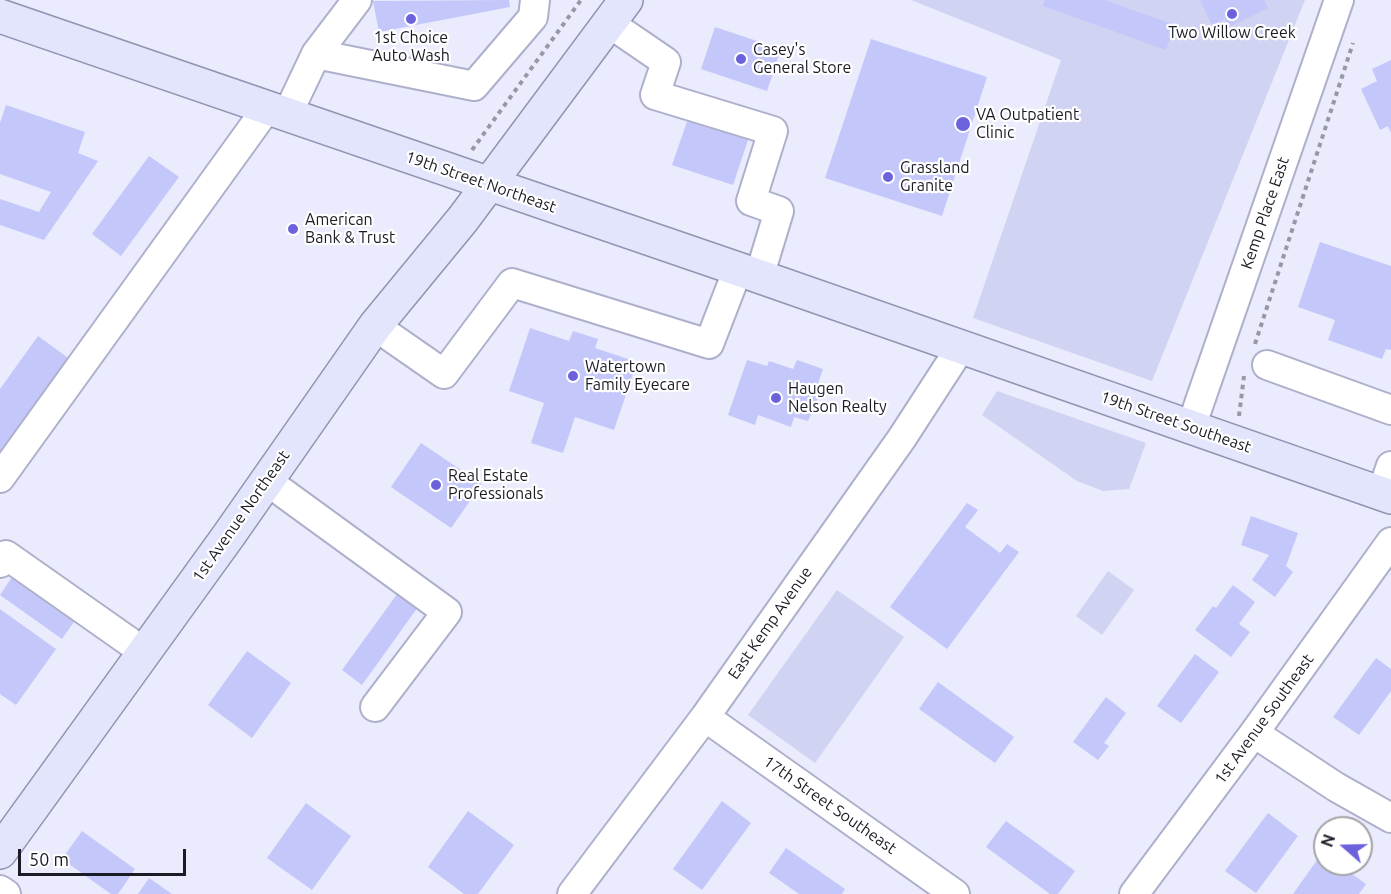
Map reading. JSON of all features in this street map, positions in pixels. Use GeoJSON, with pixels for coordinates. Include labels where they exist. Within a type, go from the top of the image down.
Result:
{"type":"FeatureCollection","features":[{"type":"Feature","properties":{"kind":"main road","name":"1st Avenue Northeast"},"geometry":{"type":"LineString","coordinates":[[0,852],[267,481],[375,326],[489,185],[618,12]]}},
{"type":"Feature","properties":{"kind":"main road","name":"19th Street Northeast"},"geometry":{"type":"LineString","coordinates":[[0,16],[962,346]]}},
{"type":"Feature","properties":{"kind":"main road","name":"19th Street Southeast"},"geometry":{"type":"LineString","coordinates":[[962,346],[1191,427],[1388,485]]}},
{"type":"Feature","properties":{"kind":"street"},"geometry":{"type":"LineString","coordinates":[[0,477],[277,111],[357,0]]}},
{"type":"Feature","properties":{"kind":"street"},"geometry":{"type":"LineString","coordinates":[[316,54],[474,86],[533,17],[535,0]]}},
{"type":"Feature","properties":{"kind":"street","name":"Kemp Place East"},"geometry":{"type":"LineString","coordinates":[[1191,427],[1339,0]]}},
{"type":"Feature","properties":{"kind":"street"},"geometry":{"type":"LineString","coordinates":[[375,326],[444,374],[512,283],[709,344],[779,211],[751,201],[773,131],[655,94],[666,62],[618,12]]}},
{"type":"Feature","properties":{"kind":"street","name":"East Kemp Avenue"},"geometry":{"type":"LineString","coordinates":[[572,894],[705,717],[902,438],[962,346]]}},
{"type":"Feature","properties":{"kind":"street"},"geometry":{"type":"LineString","coordinates":[[1255,363],[1391,410]]}},
{"type":"Feature","properties":{"kind":"street"},"geometry":{"type":"LineString","coordinates":[[267,481],[447,612],[375,707]]}},
{"type":"Feature","properties":{"kind":"street","name":"1st Avenue Southeast"},"geometry":{"type":"LineString","coordinates":[[1134,894],[1254,733],[1391,542]]}},
{"type":"Feature","properties":{"kind":"street"},"geometry":{"type":"LineString","coordinates":[[0,562],[6,555],[144,652]]}},
{"type":"Feature","properties":{"kind":"street","name":"17th Street Southeast"},"geometry":{"type":"LineString","coordinates":[[705,717],[955,894]]}},
{"type":"Feature","properties":{"kind":"street"},"geometry":{"type":"LineString","coordinates":[[1254,733],[1336,787],[1391,818]]}},
{"type":"Feature","properties":{"kind":"street"},"geometry":{"type":"LineString","coordinates":[[0,890],[6,894]]}},
{"type":"Feature","properties":{"kind":"path"},"geometry":{"type":"LineString","coordinates":[[470,154],[581,0]]}},
{"type":"Feature","properties":{"kind":"path"},"geometry":{"type":"LineString","coordinates":[[1239,417],[1241,385],[1255,363],[1356,32]]}},
{"type":"Feature","properties":{"kind":"shaded area"},"geometry":{"type":"Polygon","coordinates":[[[911,0],[1305,0],[1152,381],[973,318],[1061,60],[911,0]]]}},
{"type":"Feature","properties":{"kind":"shaded area"},"geometry":{"type":"Polygon","coordinates":[[[997,391],[1146,443],[1129,489],[1103,491],[1077,481],[982,415],[997,391]]]}},
{"type":"Feature","properties":{"kind":"shaded area"},"geometry":{"type":"Polygon","coordinates":[[[1108,571],[1134,590],[1102,635],[1076,616],[1108,571]]]}},
{"type":"Feature","properties":{"kind":"shaded area"},"geometry":{"type":"Polygon","coordinates":[[[837,590],[904,637],[815,763],[748,715],[837,590]]]}},
{"type":"Feature","properties":{"kind":"building","name":"1st Choice Auto Wash"},"geometry":{"type":"Polygon","coordinates":[[[509,0],[510,7],[379,32],[373,1],[509,0]]]}},
{"type":"Feature","properties":{"kind":"building"},"geometry":{"type":"Polygon","coordinates":[[[1045,0],[1104,0],[1175,25],[1166,50],[1043,6],[1045,0]]]}},
{"type":"Feature","properties":{"kind":"building","name":"Two Willow Creek"},"geometry":{"type":"Polygon","coordinates":[[[1200,0],[1264,0],[1268,8],[1229,27],[1225,19],[1212,25],[1200,0]]]}},
{"type":"Feature","properties":{"kind":"building","name":"Casey's General Store"},"geometry":{"type":"Polygon","coordinates":[[[715,27],[781,49],[767,91],[701,69],[715,27]]]}},
{"type":"Feature","properties":{"kind":"building"},"geometry":{"type":"Polygon","coordinates":[[[871,39],[987,77],[942,216],[825,178],[871,39]]]}},
{"type":"Feature","properties":{"kind":"building"},"geometry":{"type":"Polygon","coordinates":[[[1391,60],[1391,133],[1388,126],[1380,130],[1361,89],[1377,81],[1372,69],[1391,60]]]}},
{"type":"Feature","properties":{"kind":"building"},"geometry":{"type":"Polygon","coordinates":[[[6,105],[85,132],[78,153],[98,161],[44,240],[0,225],[0,199],[39,212],[51,192],[0,174],[0,123],[6,105]]]}},
{"type":"Feature","properties":{"kind":"building"},"geometry":{"type":"Polygon","coordinates":[[[691,110],[751,131],[733,185],[672,165],[691,110]]]}},
{"type":"Feature","properties":{"kind":"building"},"geometry":{"type":"Polygon","coordinates":[[[149,156],[179,177],[121,256],[92,234],[149,156]]]}},
{"type":"Feature","properties":{"kind":"building"},"geometry":{"type":"Polygon","coordinates":[[[1320,242],[1391,266],[1391,350],[1386,349],[1382,359],[1328,340],[1335,320],[1298,307],[1320,242]]]}},
{"type":"Feature","properties":{"kind":"building","name":"Watertown Family Eyecare"},"geometry":{"type":"Polygon","coordinates":[[[530,328],[569,341],[573,331],[598,339],[595,348],[637,362],[614,430],[575,417],[563,453],[531,443],[544,403],[509,391],[530,328]]]}},
{"type":"Feature","properties":{"kind":"building"},"geometry":{"type":"Polygon","coordinates":[[[38,336],[71,360],[0,458],[0,389],[38,336]]]}},
{"type":"Feature","properties":{"kind":"building","name":"Haugen Nelson Realty"},"geometry":{"type":"Polygon","coordinates":[[[747,360],[767,366],[769,361],[793,369],[797,360],[823,369],[817,386],[823,387],[808,421],[794,417],[791,427],[758,415],[755,425],[728,415],[747,360]]]}},
{"type":"Feature","properties":{"kind":"building","name":"Real Estate Professionals"},"geometry":{"type":"Polygon","coordinates":[[[421,443],[482,484],[451,528],[391,487],[421,443]]]}},
{"type":"Feature","properties":{"kind":"building"},"geometry":{"type":"Polygon","coordinates":[[[967,503],[978,510],[965,527],[1000,553],[1007,544],[1019,552],[947,649],[890,607],[967,503]]]}},
{"type":"Feature","properties":{"kind":"building"},"geometry":{"type":"Polygon","coordinates":[[[1251,516],[1298,533],[1286,566],[1293,572],[1275,597],[1252,580],[1269,555],[1241,545],[1251,516]]]}},
{"type":"Feature","properties":{"kind":"building"},"geometry":{"type":"Polygon","coordinates":[[[16,571],[78,616],[62,639],[0,595],[16,571]]]}},
{"type":"Feature","properties":{"kind":"building"},"geometry":{"type":"Polygon","coordinates":[[[1233,585],[1255,602],[1239,624],[1250,632],[1231,657],[1195,630],[1213,606],[1216,608],[1233,585]]]}},
{"type":"Feature","properties":{"kind":"building"},"geometry":{"type":"Polygon","coordinates":[[[403,586],[423,600],[362,685],[342,670],[403,586]]]}},
{"type":"Feature","properties":{"kind":"building"},"geometry":{"type":"Polygon","coordinates":[[[0,609],[56,649],[16,705],[0,694],[0,609]]]}},
{"type":"Feature","properties":{"kind":"building"},"geometry":{"type":"Polygon","coordinates":[[[247,651],[291,683],[252,738],[208,705],[247,651]]]}},
{"type":"Feature","properties":{"kind":"building"},"geometry":{"type":"Polygon","coordinates":[[[1195,654],[1219,672],[1181,723],[1157,706],[1195,654]]]}},
{"type":"Feature","properties":{"kind":"building"},"geometry":{"type":"Polygon","coordinates":[[[1376,658],[1391,669],[1391,691],[1359,735],[1333,717],[1376,658]]]}},
{"type":"Feature","properties":{"kind":"building"},"geometry":{"type":"Polygon","coordinates":[[[938,682],[1014,737],[995,763],[919,709],[938,682]]]}},
{"type":"Feature","properties":{"kind":"building"},"geometry":{"type":"Polygon","coordinates":[[[1106,697],[1126,713],[1104,743],[1109,746],[1098,760],[1073,742],[1106,697]]]}},
{"type":"Feature","properties":{"kind":"building"},"geometry":{"type":"Polygon","coordinates":[[[722,801],[751,823],[702,890],[673,869],[722,801]]]}},
{"type":"Feature","properties":{"kind":"building"},"geometry":{"type":"Polygon","coordinates":[[[306,803],[351,836],[312,890],[267,858],[306,803]]]}},
{"type":"Feature","properties":{"kind":"building"},"geometry":{"type":"Polygon","coordinates":[[[468,811],[514,845],[478,894],[464,894],[428,867],[468,811]]]}},
{"type":"Feature","properties":{"kind":"building"},"geometry":{"type":"Polygon","coordinates":[[[1268,813],[1298,836],[1256,893],[1225,871],[1268,813]]]}},
{"type":"Feature","properties":{"kind":"building"},"geometry":{"type":"Polygon","coordinates":[[[1006,821],[1075,871],[1058,894],[1050,894],[986,847],[1006,821]]]}},
{"type":"Feature","properties":{"kind":"building"},"geometry":{"type":"Polygon","coordinates":[[[82,831],[135,869],[118,894],[111,894],[62,859],[82,831]]]}},
{"type":"Feature","properties":{"kind":"building"},"geometry":{"type":"Polygon","coordinates":[[[786,848],[845,889],[842,894],[799,894],[769,873],[786,848]]]}},
{"type":"Feature","properties":{"kind":"building"},"geometry":{"type":"Polygon","coordinates":[[[1313,866],[1313,876],[1355,876],[1366,884],[1359,894],[1293,894],[1313,866]]]}},
{"type":"Feature","properties":{"kind":"building"},"geometry":{"type":"Polygon","coordinates":[[[149,878],[172,894],[138,894],[149,878]]]}},
{"type":"Feature","properties":{"kind":"place","name":"Two Willow Creek"},"geometry":{"type":"Point","coordinates":[1232,14]}},
{"type":"Feature","properties":{"kind":"place","name":"1st Choice Auto Wash"},"geometry":{"type":"Point","coordinates":[411,19]}},
{"type":"Feature","properties":{"kind":"place","name":"Casey's General Store"},"geometry":{"type":"Point","coordinates":[741,59]}},
{"type":"Feature","properties":{"kind":"place","name":"VA Outpatient Clinic"},"geometry":{"type":"Point","coordinates":[963,124]}},
{"type":"Feature","properties":{"kind":"place","name":"Grassland Granite"},"geometry":{"type":"Point","coordinates":[888,177]}},
{"type":"Feature","properties":{"kind":"place","name":"American Bank & Trust"},"geometry":{"type":"Point","coordinates":[293,229]}},
{"type":"Feature","properties":{"kind":"place","name":"Watertown Family Eyecare"},"geometry":{"type":"Point","coordinates":[573,376]}},
{"type":"Feature","properties":{"kind":"place","name":"Haugen Nelson Realty"},"geometry":{"type":"Point","coordinates":[776,398]}},
{"type":"Feature","properties":{"kind":"place","name":"Real Estate Professionals"},"geometry":{"type":"Point","coordinates":[436,485]}}]}
